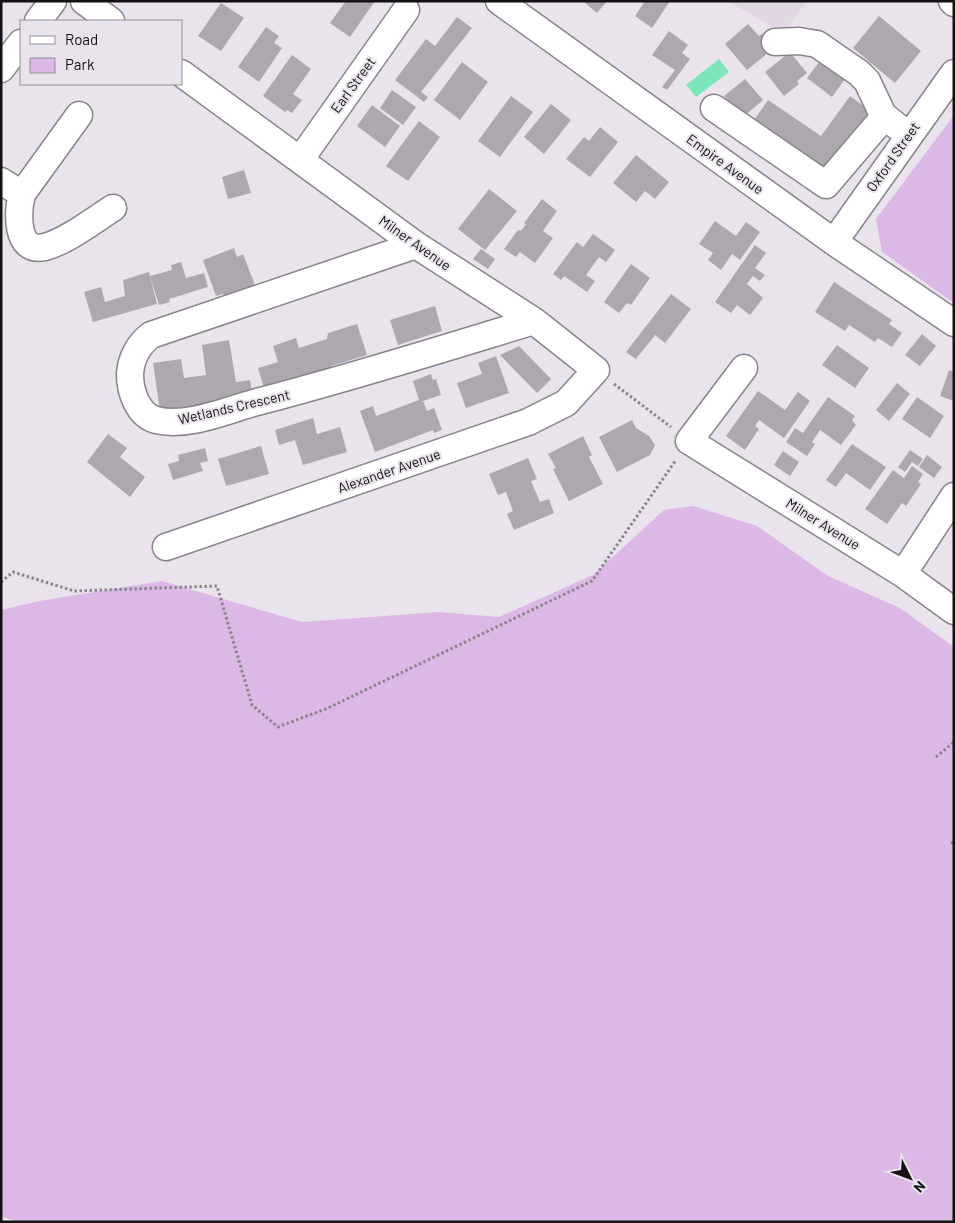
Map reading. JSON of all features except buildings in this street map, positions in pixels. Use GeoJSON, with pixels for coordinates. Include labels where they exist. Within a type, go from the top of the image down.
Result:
{"type":"FeatureCollection","features":[{"type":"Feature","properties":{"kind":"street"},"geometry":{"type":"LineString","coordinates":[[39,20],[54,1]]}},
{"type":"Feature","properties":{"kind":"street"},"geometry":{"type":"LineString","coordinates":[[84,1],[110,20]]}},
{"type":"Feature","properties":{"kind":"street","name":"Empire Avenue"},"geometry":{"type":"LineString","coordinates":[[499,1],[834,242],[954,323]]}},
{"type":"Feature","properties":{"kind":"street","name":"Earl Street"},"geometry":{"type":"LineString","coordinates":[[300,160],[406,10]]}},
{"type":"Feature","properties":{"kind":"street"},"geometry":{"type":"LineString","coordinates":[[775,42],[798,41],[817,44],[852,68],[867,81],[884,117],[909,134]]}},
{"type":"Feature","properties":{"kind":"street"},"geometry":{"type":"LineString","coordinates":[[1,69],[20,44]]}},
{"type":"Feature","properties":{"kind":"street","name":"Oxford Street"},"geometry":{"type":"LineString","coordinates":[[834,242],[954,73]]}},
{"type":"Feature","properties":{"kind":"street","name":"Milner Avenue"},"geometry":{"type":"LineString","coordinates":[[182,74],[416,245],[534,321],[596,370]]}},
{"type":"Feature","properties":{"kind":"street"},"geometry":{"type":"LineString","coordinates":[[714,108],[826,185],[884,117]]}},
{"type":"Feature","properties":{"kind":"street"},"geometry":{"type":"LineString","coordinates":[[79,115],[11,187],[20,231],[27,241],[36,247],[44,247],[56,242],[113,208]]}},
{"type":"Feature","properties":{"kind":"street","name":"Wetlands Crescent"},"geometry":{"type":"LineString","coordinates":[[416,245],[152,335],[139,348],[131,369],[131,384],[139,407],[145,415],[158,420],[192,420],[350,377],[534,321]]}},
{"type":"Feature","properties":{"kind":"street"},"geometry":{"type":"LineString","coordinates":[[689,441],[744,368]]}},
{"type":"Feature","properties":{"kind":"street","name":"Alexander Avenue"},"geometry":{"type":"LineString","coordinates":[[166,547],[528,422],[566,403],[596,370]]}},
{"type":"Feature","properties":{"kind":"street","name":"Milner Avenue"},"geometry":{"type":"LineString","coordinates":[[689,441],[903,574],[954,611]]}},
{"type":"Feature","properties":{"kind":"street"},"geometry":{"type":"LineString","coordinates":[[903,574],[954,496]]}},
{"type":"Feature","properties":{"kind":"path"},"geometry":{"type":"LineString","coordinates":[[596,370],[650,412]]}},
{"type":"Feature","properties":{"kind":"path"},"geometry":{"type":"LineString","coordinates":[[1,582],[13,572],[74,591],[217,586],[252,704],[278,727],[328,708],[592,581],[689,441]]}},
{"type":"Feature","properties":{"kind":"path"},"geometry":{"type":"LineString","coordinates":[[936,757],[954,742]]}},
{"type":"Feature","properties":{"kind":"shaded area"},"geometry":{"type":"Polygon","coordinates":[[[727,1],[807,1],[784,33],[727,1]]]}},
{"type":"Feature","properties":{"kind":"shaded area"},"geometry":{"type":"Polygon","coordinates":[[[719,59],[729,72],[696,97],[686,85],[719,59]]]}},
{"type":"Feature","properties":{"kind":"green space"},"geometry":{"type":"Polygon","coordinates":[[[954,115],[954,303],[882,252],[876,219],[954,115]]]}},
{"type":"Feature","properties":{"kind":"green space"},"geometry":{"type":"Polygon","coordinates":[[[693,506],[757,526],[828,576],[900,608],[954,647],[954,1222],[21,1222],[1,1217],[1,610],[39,601],[162,581],[302,622],[439,612],[499,617],[593,575],[664,510],[693,506]]]}}]}
